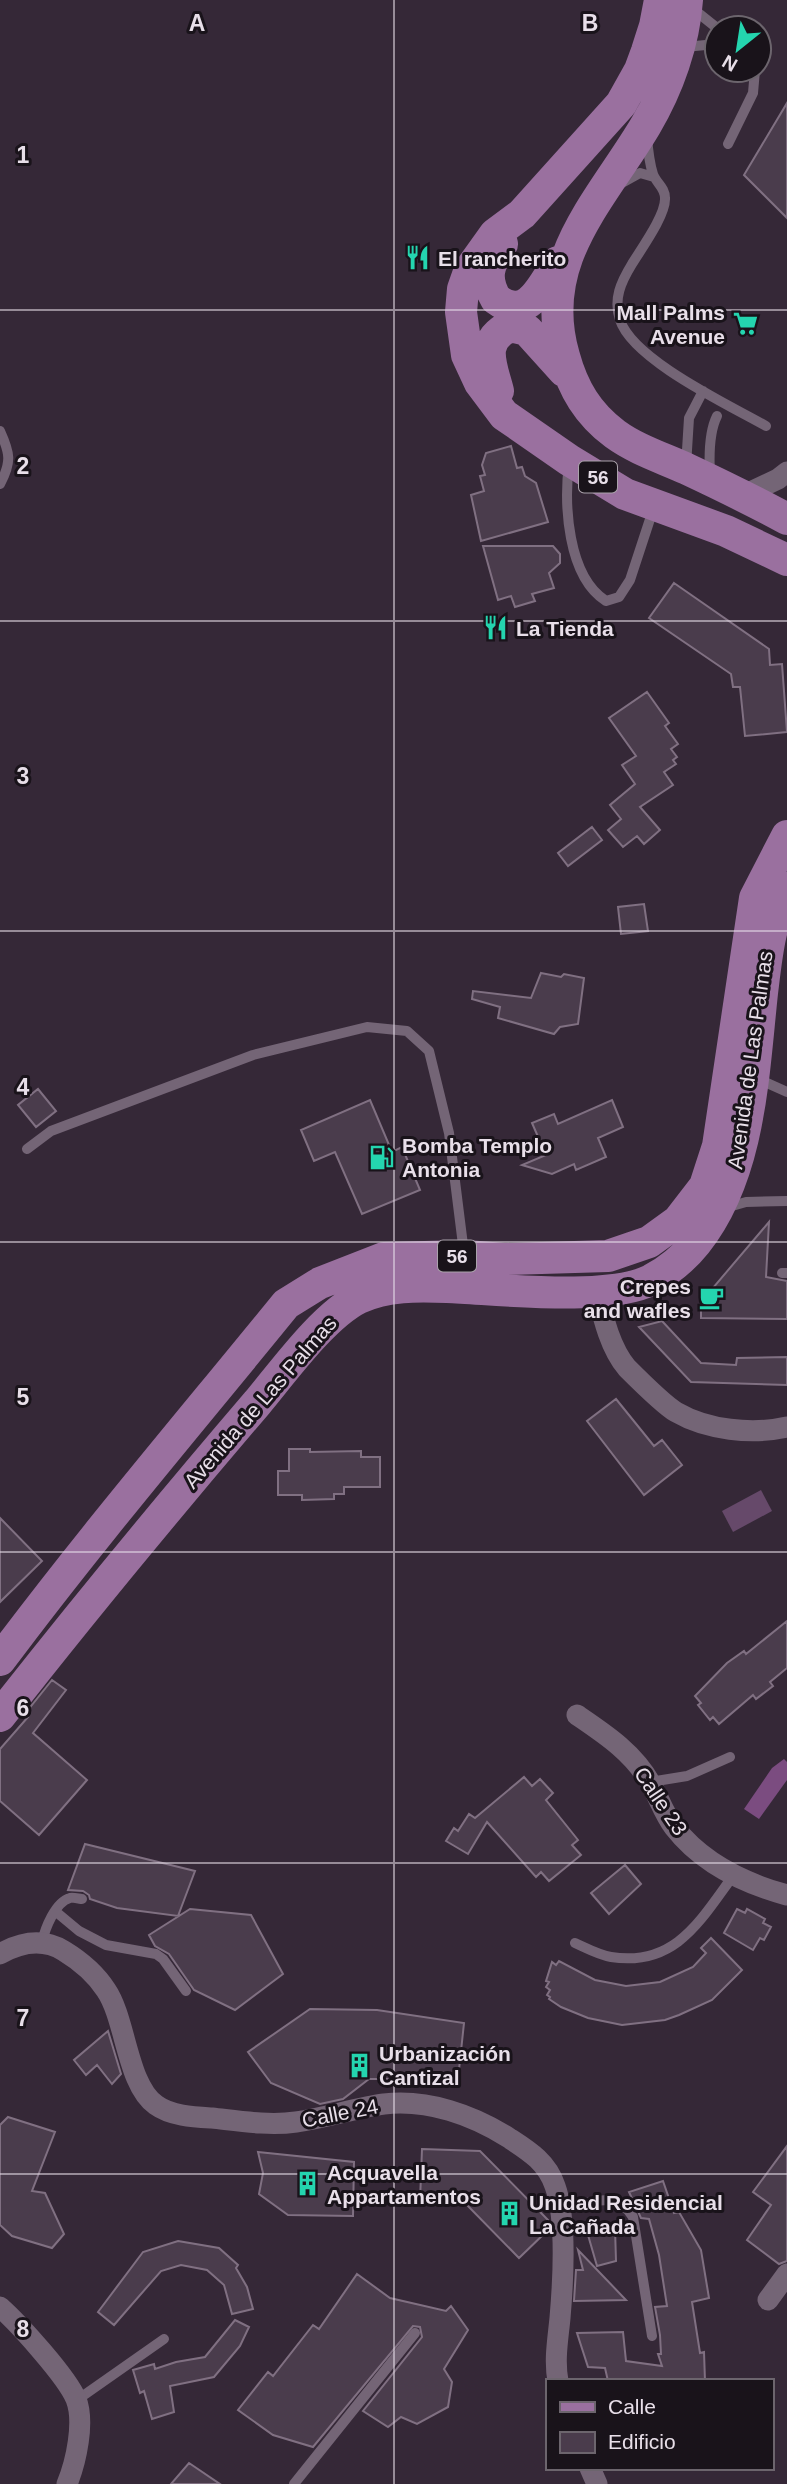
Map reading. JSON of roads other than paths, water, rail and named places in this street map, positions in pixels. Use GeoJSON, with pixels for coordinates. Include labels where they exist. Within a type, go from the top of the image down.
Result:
{"type":"FeatureCollection","features":[{"type":"Feature","properties":{"kind":"main road","name":"56"},"geometry":{"type":"LineString","coordinates":[[678,1],[678,49],[664,87],[646,124],[593,204],[575,238],[561,275],[557,295],[558,337],[569,377],[587,408],[616,435],[638,448],[744,495],[787,519]]}},
{"type":"Feature","properties":{"kind":"main road","name":"56"},"geometry":{"type":"LineString","coordinates":[[678,1],[655,26],[640,70],[621,104],[522,214],[495,234],[470,269],[463,289],[461,312],[467,355],[480,383],[504,415],[569,460],[625,494],[726,531],[787,561]]}},
{"type":"Feature","properties":{"kind":"main road"},"geometry":{"type":"LineString","coordinates":[[522,214],[488,272],[490,289],[496,299],[505,306],[514,309],[531,301],[575,238]]}},
{"type":"Feature","properties":{"kind":"main road"},"geometry":{"type":"LineString","coordinates":[[504,415],[489,358],[490,344],[502,330],[510,326],[527,330],[569,377]]}},
{"type":"Feature","properties":{"kind":"main road","name":"Avenida de Las Palmas"},"geometry":{"type":"LineString","coordinates":[[0,1660],[69,1568],[112,1519],[286,1304],[320,1283],[384,1258],[608,1256],[649,1242],[678,1221],[705,1186],[718,1146],[755,898],[787,836]]}},
{"type":"Feature","properties":{"kind":"main road","name":"Avenida de Las Palmas"},"geometry":{"type":"LineString","coordinates":[[0,1716],[134,1549],[254,1407],[336,1314],[357,1299],[374,1292],[408,1287],[597,1292],[650,1281],[683,1258],[719,1210],[733,1178],[752,1076],[766,952],[771,926],[787,888]]}},
{"type":"Feature","properties":{"kind":"street"},"geometry":{"type":"LineString","coordinates":[[744,495],[787,472]]}},
{"type":"Feature","properties":{"kind":"street"},"geometry":{"type":"LineString","coordinates":[[597,1292],[607,1331],[626,1367],[675,1412],[718,1428],[779,1428]]}},
{"type":"Feature","properties":{"kind":"street","name":"Calle 23"},"geometry":{"type":"LineString","coordinates":[[577,1716],[610,1737],[638,1764],[673,1826],[698,1852],[733,1876],[787,1895]]}},
{"type":"Feature","properties":{"kind":"street"},"geometry":{"type":"LineString","coordinates":[[0,1954],[23,1944],[42,1942]]}},
{"type":"Feature","properties":{"kind":"street","name":"Calle 24"},"geometry":{"type":"LineString","coordinates":[[42,1942],[59,1947],[85,1964],[108,1992],[139,2083],[147,2097],[158,2107],[188,2116],[257,2123],[293,2123],[382,2104],[411,2102],[439,2107],[492,2127],[538,2157],[555,2186],[560,2210],[562,2300],[555,2367],[558,2379]]}},
{"type":"Feature","properties":{"kind":"street"},"geometry":{"type":"LineString","coordinates":[[768,2300],[787,2274]]}},
{"type":"Feature","properties":{"kind":"street"},"geometry":{"type":"LineString","coordinates":[[2,2312],[57,2370],[76,2400],[80,2431],[73,2470],[67,2484]]}},
{"type":"Feature","properties":{"kind":"lane"},"geometry":{"type":"LineString","coordinates":[[678,1],[703,18]]}},
{"type":"Feature","properties":{"kind":"lane"},"geometry":{"type":"LineString","coordinates":[[678,49],[703,44]]}},
{"type":"Feature","properties":{"kind":"lane"},"geometry":{"type":"LineString","coordinates":[[728,144],[753,93],[754,84]]}},
{"type":"Feature","properties":{"kind":"lane"},"geometry":{"type":"LineString","coordinates":[[646,124],[648,151],[654,177],[664,190],[664,206],[620,285],[617,299],[620,321],[640,349],[703,391],[766,426]]}},
{"type":"Feature","properties":{"kind":"lane"},"geometry":{"type":"LineString","coordinates":[[593,204],[633,175],[640,173],[654,177]]}},
{"type":"Feature","properties":{"kind":"lane"},"geometry":{"type":"LineString","coordinates":[[698,474],[689,418],[703,391]]}},
{"type":"Feature","properties":{"kind":"lane"},"geometry":{"type":"LineString","coordinates":[[698,474],[711,445],[717,416]]}},
{"type":"Feature","properties":{"kind":"lane"},"geometry":{"type":"LineString","coordinates":[[0,431],[6,446],[9,468],[0,484]]}},
{"type":"Feature","properties":{"kind":"lane"},"geometry":{"type":"LineString","coordinates":[[569,460],[567,498],[571,535],[588,583],[592,590],[606,601],[619,597],[630,580],[654,505]]}},
{"type":"Feature","properties":{"kind":"lane"},"geometry":{"type":"LineString","coordinates":[[27,1149],[51,1131],[253,1055],[368,1027],[407,1031],[429,1051],[449,1133],[465,1256]]}},
{"type":"Feature","properties":{"kind":"lane"},"geometry":{"type":"LineString","coordinates":[[752,1076],[787,1092]]}},
{"type":"Feature","properties":{"kind":"lane"},"geometry":{"type":"LineString","coordinates":[[719,1210],[746,1202],[787,1201]]}},
{"type":"Feature","properties":{"kind":"lane"},"geometry":{"type":"LineString","coordinates":[[650,1782],[687,1776],[730,1757]]}},
{"type":"Feature","properties":{"kind":"lane"},"geometry":{"type":"LineString","coordinates":[[575,1943],[609,1957],[643,1958],[675,1947],[699,1924],[733,1876]]}},
{"type":"Feature","properties":{"kind":"lane"},"geometry":{"type":"LineString","coordinates":[[42,1942],[55,1911],[62,1902],[71,1898],[82,1899]]}},
{"type":"Feature","properties":{"kind":"lane"},"geometry":{"type":"LineString","coordinates":[[55,1911],[79,1931],[106,1945],[156,1954],[163,1959],[186,1991]]}},
{"type":"Feature","properties":{"kind":"lane"},"geometry":{"type":"LineString","coordinates":[[560,2210],[610,2198],[626,2205],[632,2217],[652,2336]]}},
{"type":"Feature","properties":{"kind":"lane"},"geometry":{"type":"LineString","coordinates":[[294,2484],[415,2333]]}},
{"type":"Feature","properties":{"kind":"lane"},"geometry":{"type":"LineString","coordinates":[[76,2400],[164,2339]]}},
{"type":"Feature","properties":{"kind":"place","name":"El rancherito"},"geometry":{"type":"Point","coordinates":[418,258]}},
{"type":"Feature","properties":{"kind":"place","name":"Mall Palms Avenue"},"geometry":{"type":"Point","coordinates":[745,324]}},
{"type":"Feature","properties":{"kind":"place","name":"La Tienda"},"geometry":{"type":"Point","coordinates":[496,628]}},
{"type":"Feature","properties":{"kind":"place","name":"Bomba Templo Antonia"},"geometry":{"type":"Point","coordinates":[382,1157]}},
{"type":"Feature","properties":{"kind":"place","name":"Crepes and wafles"},"geometry":{"type":"Point","coordinates":[711,1298]}},
{"type":"Feature","properties":{"kind":"place","name":"Urbanización Cantizal"},"geometry":{"type":"Point","coordinates":[359,2065]}},
{"type":"Feature","properties":{"kind":"place","name":"Acquavella Appartamentos"},"geometry":{"type":"Point","coordinates":[307,2184]}},
{"type":"Feature","properties":{"kind":"place","name":"Unidad Residencial La Cañada"},"geometry":{"type":"Point","coordinates":[509,2214]}}]}
